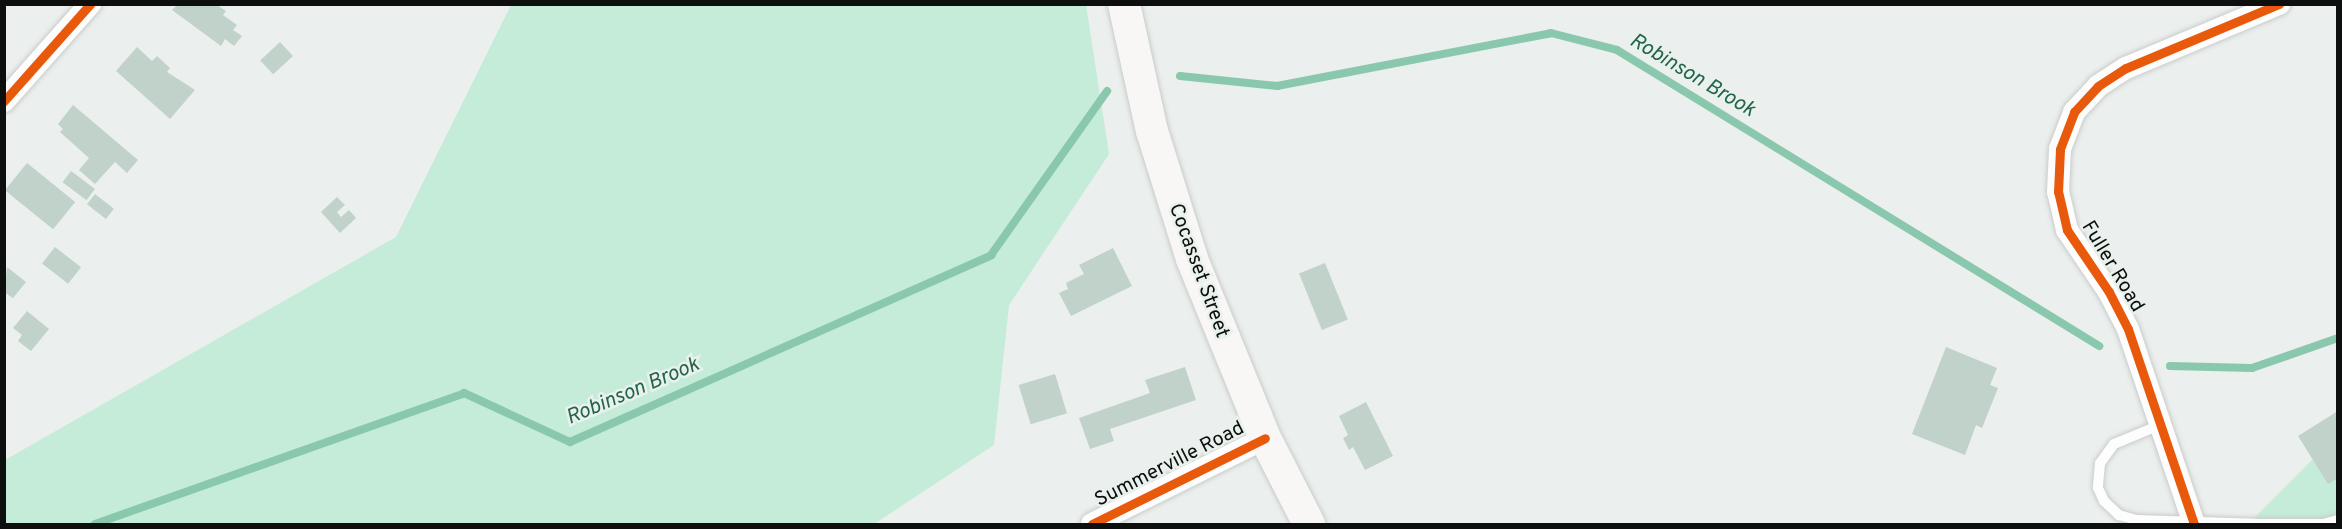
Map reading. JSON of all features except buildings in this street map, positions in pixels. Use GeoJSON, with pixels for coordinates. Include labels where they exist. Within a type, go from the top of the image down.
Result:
{"type":"FeatureCollection","features":[{"type":"Feature","properties":{"kind":"main road","name":"Cocasset Street"},"geometry":{"type":"LineString","coordinates":[[1124,4],[1135,64],[1172,200],[1213,316],[1265,438],[1309,525]]}},
{"type":"Feature","properties":{"kind":"street"},"geometry":{"type":"LineString","coordinates":[[4,101],[90,4]]}},
{"type":"Feature","properties":{"kind":"street","name":"Fuller Road"},"geometry":{"type":"LineString","coordinates":[[2194,524],[2128,329],[2109,292],[2067,230],[2058,192],[2060,149],[2074,112],[2098,86],[2126,68],[2279,4]]}},
{"type":"Feature","properties":{"kind":"street","name":"Summerville Road"},"geometry":{"type":"LineString","coordinates":[[1092,525],[1265,438]]}},
{"type":"Feature","properties":{"kind":"lane"},"geometry":{"type":"LineString","coordinates":[[2160,425],[2128,437],[2107,451],[2100,463],[2098,488],[2104,501],[2119,515],[2136,520],[2194,524],[2323,524],[2337,520]]}},
{"type":"Feature","properties":{"kind":"green space"},"geometry":{"type":"Polygon","coordinates":[[[511,5],[1086,5],[1109,154],[1009,305],[994,445],[874,524],[5,524],[5,460],[396,237],[511,5]]]}},
{"type":"Feature","properties":{"kind":"green space"},"geometry":{"type":"Polygon","coordinates":[[[2337,435],[2337,524],[2248,524],[2337,435]]]}},
{"type":"Feature","properties":{"kind":"waterway","name":"Robinson Brook"},"geometry":{"type":"LineString","coordinates":[[1180,76],[1277,86],[1551,33],[1617,50],[2099,346]]}},
{"type":"Feature","properties":{"kind":"waterway","name":"Robinson Brook"},"geometry":{"type":"LineString","coordinates":[[95,524],[464,393],[570,442],[991,255],[1107,91]]}},
{"type":"Feature","properties":{"kind":"waterway","name":"Robinson Brook"},"geometry":{"type":"LineString","coordinates":[[2170,366],[2252,368],[2338,338]]}},
{"type":"Feature","properties":{"kind":"cycle path"},"geometry":{"type":"LineString","coordinates":[[4,101],[90,4]]}},
{"type":"Feature","properties":{"kind":"cycle path"},"geometry":{"type":"LineString","coordinates":[[2194,524],[2128,329],[2109,292],[2067,230],[2058,192],[2060,149],[2074,112],[2098,86],[2126,68],[2279,4]]}},
{"type":"Feature","properties":{"kind":"cycle path"},"geometry":{"type":"LineString","coordinates":[[1092,524],[1265,438]]}}]}
